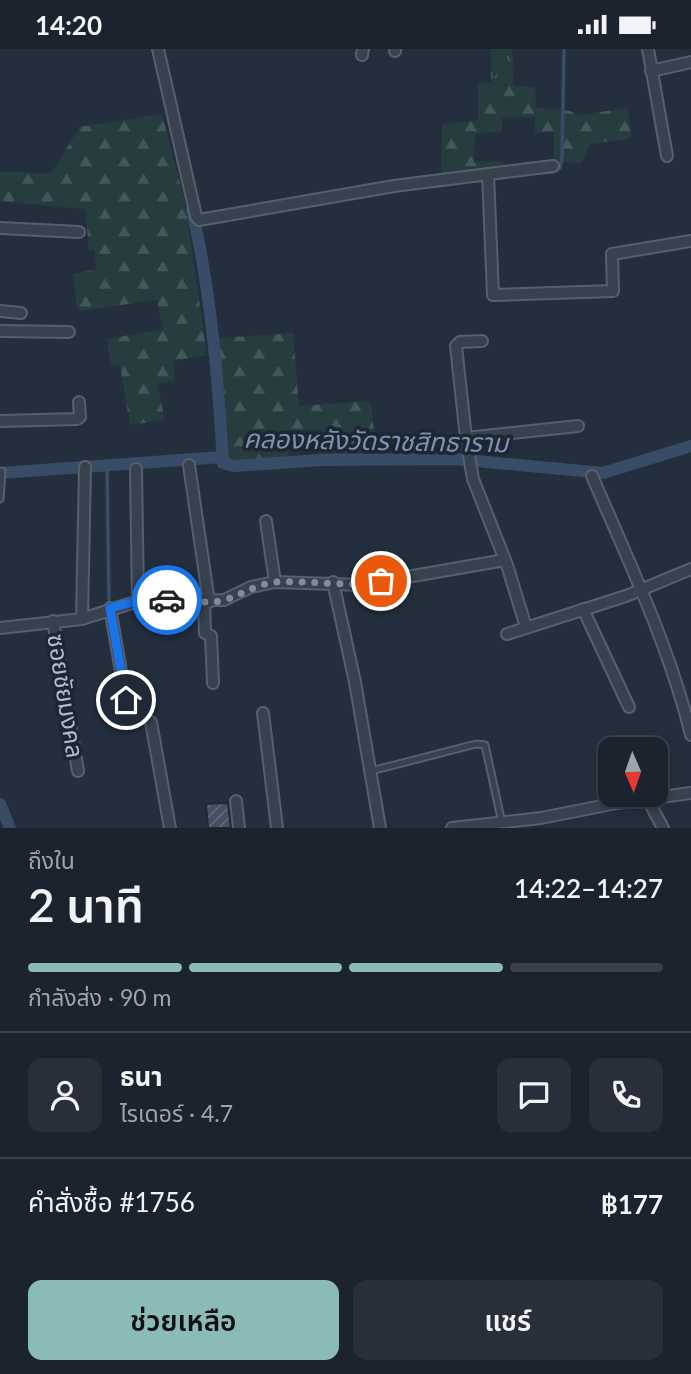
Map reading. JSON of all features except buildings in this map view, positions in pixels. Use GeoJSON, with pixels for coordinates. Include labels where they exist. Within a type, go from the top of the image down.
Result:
{"type":"FeatureCollection","features":[{"type":"Feature","properties":{"kind":"street"},"geometry":{"type":"LineString","coordinates":[[158,49],[199,220],[394,186],[553,166]]}},
{"type":"Feature","properties":{"kind":"street"},"geometry":{"type":"LineString","coordinates":[[648,49],[667,156]]}},
{"type":"Feature","properties":{"kind":"street"},"geometry":{"type":"LineString","coordinates":[[652,71],[691,62]]}},
{"type":"Feature","properties":{"kind":"street"},"geometry":{"type":"LineString","coordinates":[[488,174],[493,295],[613,291],[612,254],[691,241]]}},
{"type":"Feature","properties":{"kind":"street"},"geometry":{"type":"LineString","coordinates":[[0,228],[79,232]]}},
{"type":"Feature","properties":{"kind":"street"},"geometry":{"type":"LineString","coordinates":[[0,311],[21,313]]}},
{"type":"Feature","properties":{"kind":"street"},"geometry":{"type":"LineString","coordinates":[[0,331],[69,331]]}},
{"type":"Feature","properties":{"kind":"street"},"geometry":{"type":"LineString","coordinates":[[482,341],[458,342],[456,346],[467,450],[472,472],[505,560],[526,627]]}},
{"type":"Feature","properties":{"kind":"street"},"geometry":{"type":"LineString","coordinates":[[0,421],[77,419],[80,417],[79,402]]}},
{"type":"Feature","properties":{"kind":"street"},"geometry":{"type":"LineString","coordinates":[[466,438],[578,426]]}},
{"type":"Feature","properties":{"kind":"street"},"geometry":{"type":"LineString","coordinates":[[189,464],[206,602],[205,633],[211,636],[214,683]]}},
{"type":"Feature","properties":{"kind":"street"},"geometry":{"type":"LineString","coordinates":[[82,619],[85,467]]}},
{"type":"Feature","properties":{"kind":"street"},"geometry":{"type":"LineString","coordinates":[[136,469],[138,601]]}},
{"type":"Feature","properties":{"kind":"street"},"geometry":{"type":"LineString","coordinates":[[592,476],[641,589],[681,695],[691,735]]}},
{"type":"Feature","properties":{"kind":"street"},"geometry":{"type":"LineString","coordinates":[[266,521],[275,582]]}},
{"type":"Feature","properties":{"kind":"street"},"geometry":{"type":"LineString","coordinates":[[0,628],[82,619],[138,601],[224,600],[251,587],[275,582],[361,585],[505,560]]}},
{"type":"Feature","properties":{"kind":"street"},"geometry":{"type":"LineString","coordinates":[[506,634],[641,589],[691,569]]}},
{"type":"Feature","properties":{"kind":"street"},"geometry":{"type":"LineString","coordinates":[[333,582],[355,682],[380,828]]}},
{"type":"Feature","properties":{"kind":"street"},"geometry":{"type":"LineString","coordinates":[[110,608],[130,723]]}},
{"type":"Feature","properties":{"kind":"street"},"geometry":{"type":"LineString","coordinates":[[583,609],[629,707]]}},
{"type":"Feature","properties":{"kind":"street","name":"ซอยชัยมงคล"},"geometry":{"type":"LineString","coordinates":[[53,621],[78,771]]}},
{"type":"Feature","properties":{"kind":"street"},"geometry":{"type":"LineString","coordinates":[[263,713],[277,828]]}},
{"type":"Feature","properties":{"kind":"street"},"geometry":{"type":"LineString","coordinates":[[151,722],[170,828]]}},
{"type":"Feature","properties":{"kind":"street"},"geometry":{"type":"LineString","coordinates":[[668,797],[691,793]]}},
{"type":"Feature","properties":{"kind":"street"},"geometry":{"type":"LineString","coordinates":[[236,801],[239,828]]}},
{"type":"Feature","properties":{"kind":"street"},"geometry":{"type":"LineString","coordinates":[[452,828],[531,823],[600,807]]}},
{"type":"Feature","properties":{"kind":"street"},"geometry":{"type":"LineString","coordinates":[[652,807],[663,828]]}},
{"type":"Feature","properties":{"kind":"lane"},"geometry":{"type":"LineString","coordinates":[[0,499],[2,471]]}},
{"type":"Feature","properties":{"kind":"lane"},"geometry":{"type":"LineString","coordinates":[[371,771],[483,744],[502,823]]}},
{"type":"Feature","properties":{"kind":"green space"},"geometry":{"type":"Polygon","coordinates":[[[491,49],[512,49],[513,85],[491,83],[491,49]]]}},
{"type":"Feature","properties":{"kind":"green space"},"geometry":{"type":"Polygon","coordinates":[[[478,82],[535,87],[536,108],[570,111],[580,115],[628,108],[631,138],[590,144],[581,163],[554,162],[554,132],[535,133],[535,117],[502,118],[502,131],[475,134],[474,162],[503,161],[504,167],[441,175],[442,124],[478,120],[478,82]]]}},
{"type":"Feature","properties":{"kind":"green space"},"geometry":{"type":"Polygon","coordinates":[[[162,114],[185,203],[207,355],[173,361],[175,380],[157,384],[165,420],[130,425],[120,366],[111,365],[107,339],[163,329],[157,300],[77,311],[73,274],[96,269],[95,250],[89,250],[85,209],[0,201],[0,172],[51,173],[80,127],[162,114]]]}},
{"type":"Feature","properties":{"kind":"green space"},"geometry":{"type":"Polygon","coordinates":[[[293,333],[299,406],[371,401],[376,453],[320,457],[317,430],[288,431],[289,458],[228,461],[216,338],[293,333]]]}},
{"type":"Feature","properties":{"kind":"waterway"},"geometry":{"type":"LineString","coordinates":[[537,173],[553,172],[560,168],[564,49]]}},
{"type":"Feature","properties":{"kind":"waterway","name":"คลองหลังวัดราชสิทธาราม"},"geometry":{"type":"LineString","coordinates":[[192,210],[213,335],[223,463],[234,466],[321,460],[455,459],[603,473],[691,446]]}},
{"type":"Feature","properties":{"kind":"waterway"},"geometry":{"type":"LineString","coordinates":[[0,473],[223,457]]}},
{"type":"Feature","properties":{"kind":"waterway"},"geometry":{"type":"LineString","coordinates":[[107,466],[109,602]]}},
{"type":"Feature","properties":{"kind":"waterway"},"geometry":{"type":"LineString","coordinates":[[0,804],[10,828]]}},
{"type":"Feature","properties":{"kind":"way so far"},"geometry":{"type":"LineString","coordinates":[[167,600],[224,600],[251,587],[275,582],[361,585],[381,581]]}},
{"type":"Feature","properties":{"kind":"route"},"geometry":{"type":"LineString","coordinates":[[126,700],[110,608],[138,601],[167,600]]}}]}
